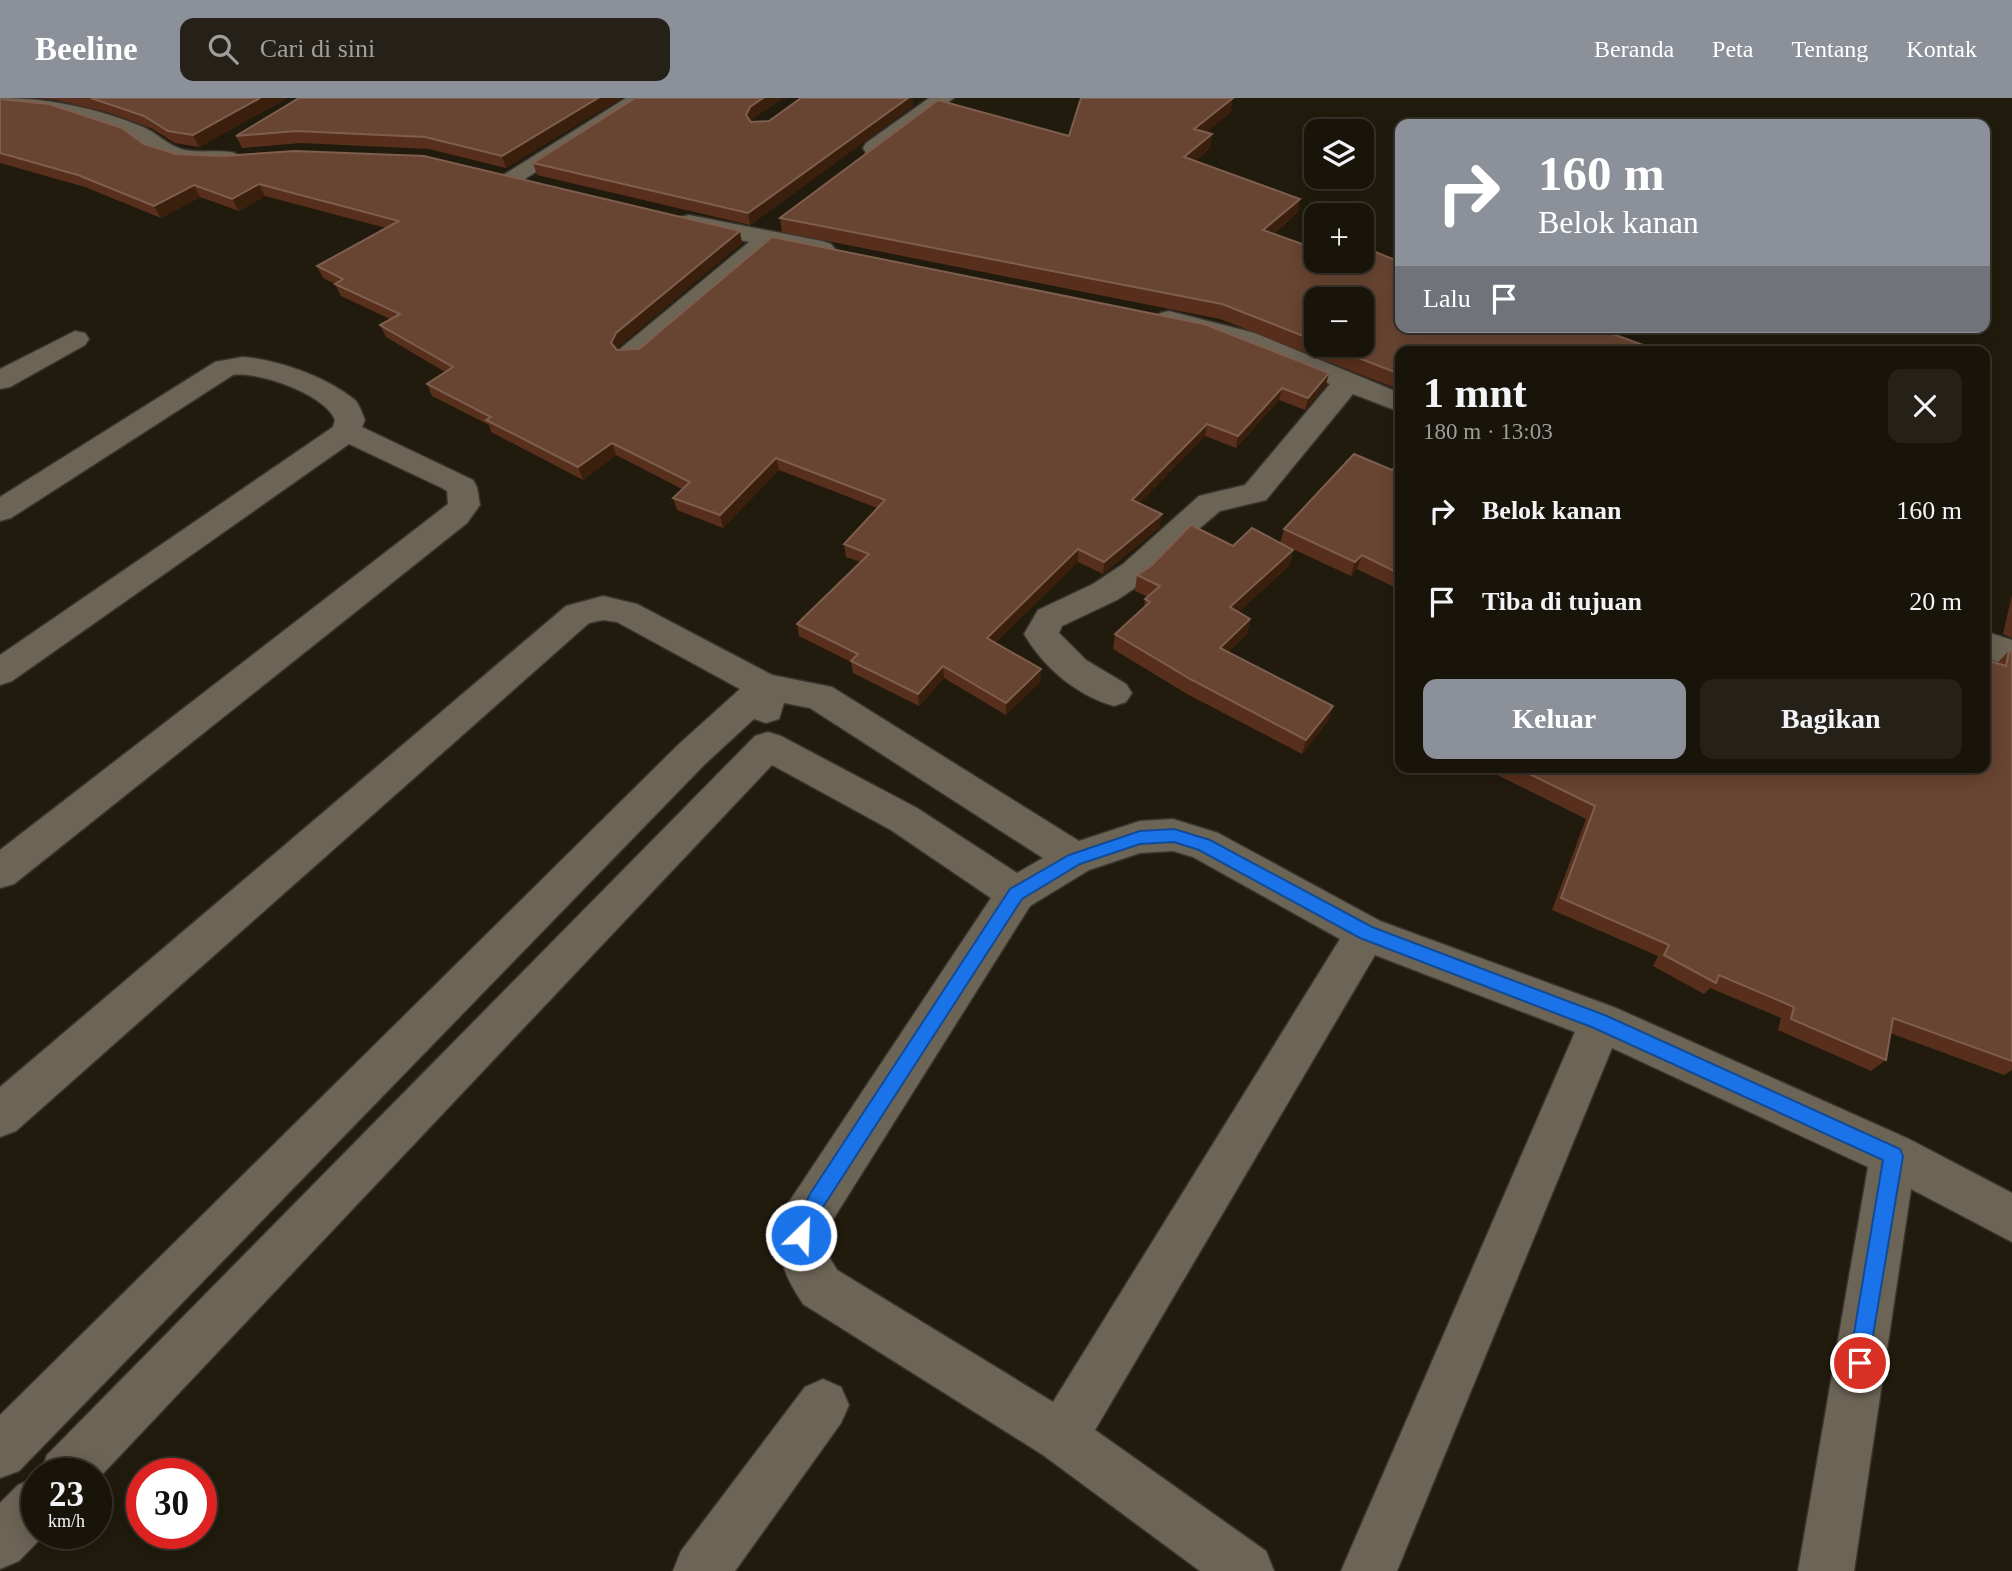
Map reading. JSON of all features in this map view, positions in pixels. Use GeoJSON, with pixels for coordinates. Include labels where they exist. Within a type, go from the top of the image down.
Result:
{"type":"FeatureCollection","features":[{"type":"Feature","properties":{"kind":"street"},"geometry":{"type":"LineString","coordinates":[[548,189],[497,177],[641,98]]}},
{"type":"Feature","properties":{"kind":"street"},"geometry":{"type":"LineString","coordinates":[[851,165],[937,99]]}},
{"type":"Feature","properties":{"kind":"street"},"geometry":{"type":"LineString","coordinates":[[0,103],[59,107],[138,133],[146,142],[172,153],[202,157],[246,146]]}},
{"type":"Feature","properties":{"kind":"street"},"geometry":{"type":"LineString","coordinates":[[664,216],[767,231],[844,253]]}},
{"type":"Feature","properties":{"kind":"street"},"geometry":{"type":"LineString","coordinates":[[631,354],[767,231]]}},
{"type":"Feature","properties":{"kind":"street"},"geometry":{"type":"LineString","coordinates":[[1141,313],[1221,330],[1395,401]]}},
{"type":"Feature","properties":{"kind":"street"},"geometry":{"type":"LineString","coordinates":[[0,381],[75,339]]}},
{"type":"Feature","properties":{"kind":"street"},"geometry":{"type":"LineString","coordinates":[[0,511],[225,368],[243,363],[271,367],[345,407],[350,420],[346,431],[0,673]]}},
{"type":"Feature","properties":{"kind":"street"},"geometry":{"type":"LineString","coordinates":[[1114,693],[1075,673],[1055,654],[1041,634],[1045,624],[1060,611],[1105,592],[1135,572],[1177,530],[1210,503],[1255,493],[1348,381]]}},
{"type":"Feature","properties":{"kind":"street"},"geometry":{"type":"LineString","coordinates":[[0,872],[456,516],[464,505],[462,487],[453,481],[346,431]]}},
{"type":"Feature","properties":{"kind":"street"},"geometry":{"type":"LineString","coordinates":[[0,1116],[578,614],[603,608],[625,612],[765,687],[819,696],[1075,859]]}},
{"type":"Feature","properties":{"kind":"street"},"geometry":{"type":"LineString","coordinates":[[1990,645],[2012,654]]}},
{"type":"Feature","properties":{"kind":"street"},"geometry":{"type":"LineString","coordinates":[[81,1458],[768,746],[765,687]]}},
{"type":"Feature","properties":{"kind":"street"},"geometry":{"type":"LineString","coordinates":[[0,1452],[692,754],[765,687]]}},
{"type":"Feature","properties":{"kind":"street"},"geometry":{"type":"LineString","coordinates":[[768,746],[904,819],[1016,894]]}},
{"type":"Feature","properties":{"kind":"street"},"geometry":{"type":"LineString","coordinates":[[1246,1571],[1061,1437],[820,1287],[802,1260],[806,1219],[817,1200],[1016,894],[1075,859],[1153,834],[1181,837],[1204,844],[1366,933],[1601,1022],[1893,1156],[2012,1217]]}},
{"type":"Feature","properties":{"kind":"street"},"geometry":{"type":"LineString","coordinates":[[1061,1437],[1366,933]]}},
{"type":"Feature","properties":{"kind":"street"},"geometry":{"type":"LineString","coordinates":[[1369,1571],[1601,1022]]}},
{"type":"Feature","properties":{"kind":"street"},"geometry":{"type":"LineString","coordinates":[[1826,1571],[1893,1156]]}},
{"type":"Feature","properties":{"kind":"street"},"geometry":{"type":"LineString","coordinates":[[701,1571],[823,1405]]}},
{"type":"Feature","properties":{"kind":"street"},"geometry":{"type":"LineString","coordinates":[[0,1542],[21,1520]]}},
{"type":"Feature","properties":{"kind":"building"},"geometry":{"type":"Polygon","coordinates":[[[91,98],[260,98],[193,135],[168,131],[144,116],[91,98]]]}},
{"type":"Feature","properties":{"kind":"building"},"geometry":{"type":"Polygon","coordinates":[[[299,98],[598,98],[502,156],[425,137],[296,131],[236,136],[299,98]]]}},
{"type":"Feature","properties":{"kind":"building"},"geometry":{"type":"Polygon","coordinates":[[[635,98],[763,98],[750,107],[746,115],[751,122],[769,121],[801,98],[908,98],[748,213],[533,163],[635,98]]]}},
{"type":"Feature","properties":{"kind":"building"},"geometry":{"type":"Polygon","coordinates":[[[1081,98],[1233,98],[1194,129],[1212,134],[1184,157],[1300,199],[1263,230],[1304,245],[1304,273],[1374,273],[1374,251],[1395,260],[1395,333],[1610,333],[1646,346],[1395,346],[1395,372],[1356,357],[1374,357],[1374,287],[1304,287],[1304,336],[1222,304],[780,218],[938,100],[1069,136],[1081,98]]]}},
{"type":"Feature","properties":{"kind":"building"},"geometry":{"type":"Polygon","coordinates":[[[0,99],[49,104],[122,128],[144,144],[176,154],[221,156],[295,151],[424,156],[740,231],[616,333],[611,343],[617,350],[639,349],[772,237],[1204,324],[1329,373],[1308,398],[1282,388],[1238,436],[1207,424],[1132,500],[1162,514],[1104,562],[1078,549],[987,638],[1041,669],[1006,703],[943,666],[918,694],[851,661],[858,654],[797,624],[869,554],[844,544],[885,500],[776,458],[720,515],[673,498],[690,482],[612,443],[578,467],[486,420],[491,417],[427,384],[453,367],[380,325],[400,314],[335,284],[343,279],[317,266],[399,221],[259,184],[232,199],[194,185],[154,206],[78,175],[0,153],[0,99]]]}},
{"type":"Feature","properties":{"kind":"building"},"geometry":{"type":"Polygon","coordinates":[[[1354,454],[1392,470],[1395,467],[1395,572],[1362,555],[1355,562],[1284,529],[1354,454]]]}},
{"type":"Feature","properties":{"kind":"building"},"geometry":{"type":"Polygon","coordinates":[[[1191,525],[1233,546],[1252,528],[1293,550],[1230,607],[1250,619],[1220,648],[1333,706],[1306,740],[1190,679],[1115,634],[1150,602],[1145,599],[1160,586],[1137,575],[1151,566],[1191,525]]]}},
{"type":"Feature","properties":{"kind":"building"},"geometry":{"type":"Polygon","coordinates":[[[2009,651],[2012,651],[2012,1061],[1893,1018],[1886,1060],[1791,1019],[1794,1007],[1719,975],[1716,983],[1664,955],[1669,945],[1561,898],[1595,806],[1527,773],[1990,773],[1990,661],[2006,666],[2009,651]]]}},
{"type":"Feature","properties":{"kind":"route"},"geometry":{"type":"LineString","coordinates":[[801,1235],[806,1219],[817,1200],[1016,894],[1075,859],[1140,837],[1153,834],[1174,835],[1204,844],[1366,933],[1601,1022],[1893,1156],[1860,1363]]}}]}
